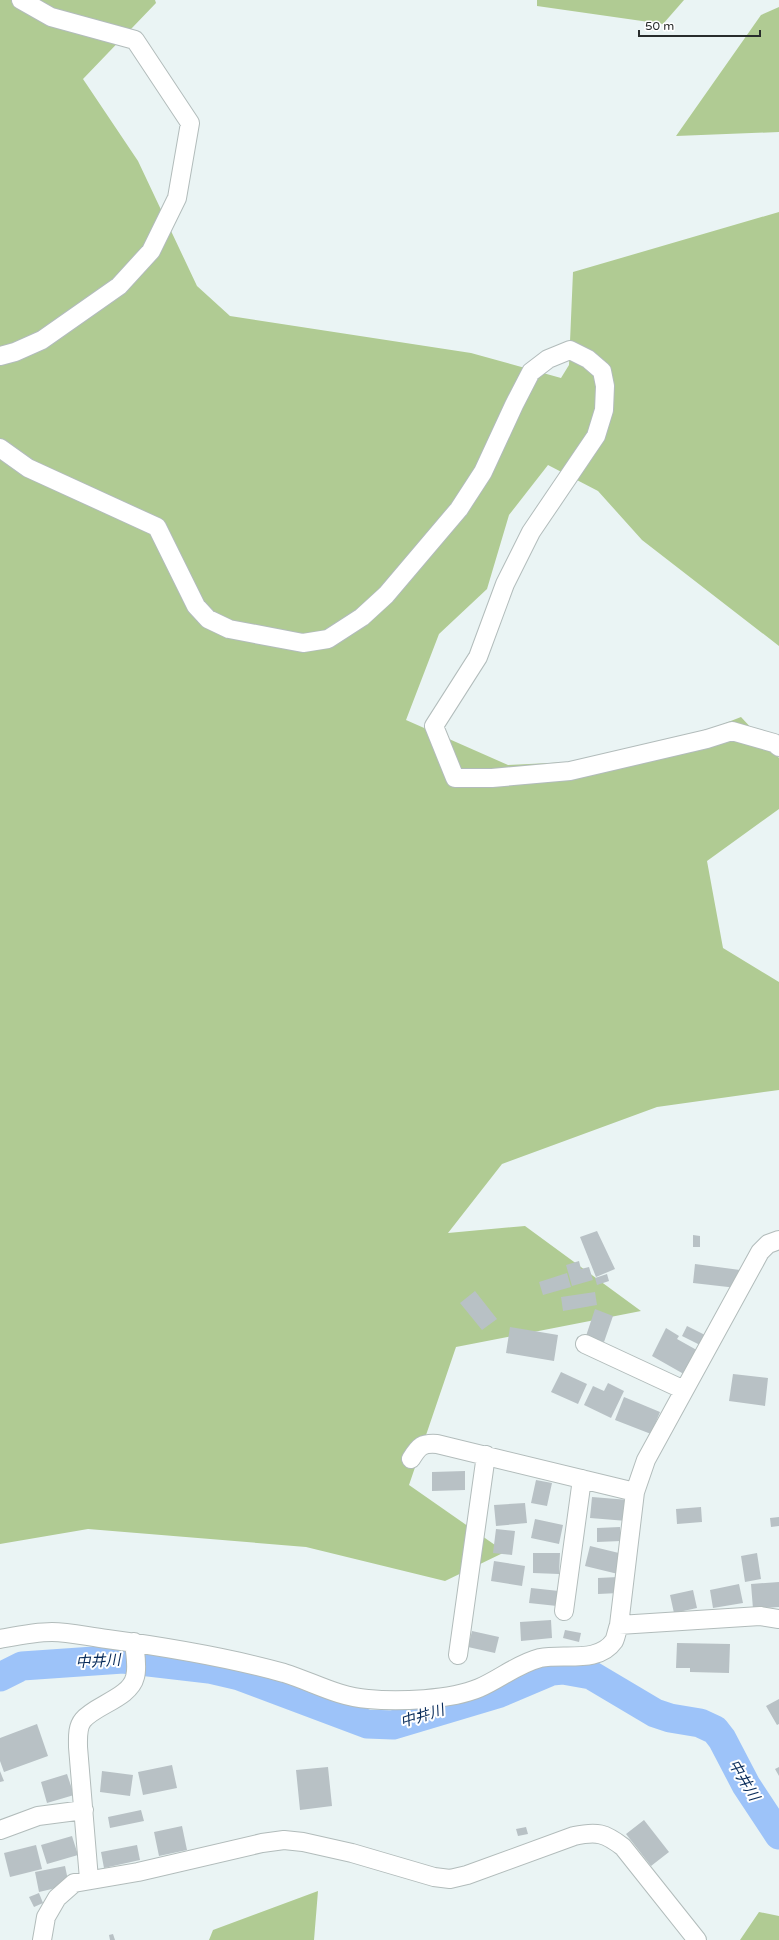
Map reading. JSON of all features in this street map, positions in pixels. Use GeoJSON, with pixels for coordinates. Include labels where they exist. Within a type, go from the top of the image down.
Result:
{"type":"FeatureCollection","features":[{"type":"Feature","properties":{"kind":"street"},"geometry":{"type":"LineString","coordinates":[[0,356],[15,352],[42,340],[119,286],[151,251],[177,198],[190,123],[135,40],[51,17],[21,0]]}},
{"type":"Feature","properties":{"kind":"street"},"geometry":{"type":"LineString","coordinates":[[0,448],[28,468],[157,527],[196,606],[208,618],[229,629],[303,644],[328,639],[362,617],[386,595],[459,509],[467,497],[483,472],[531,372],[548,359],[570,350],[588,359],[602,371],[605,386],[604,410],[596,436],[530,532],[505,584],[478,657],[434,726],[455,778],[492,778],[570,771],[707,739],[732,731],[774,743],[779,747]]}},
{"type":"Feature","properties":{"kind":"street"},"geometry":{"type":"LineString","coordinates":[[0,1639],[52,1632],[134,1647],[250,1664],[286,1674],[337,1693],[368,1699],[431,1698],[456,1695],[477,1689],[493,1682],[516,1667],[532,1660],[552,1656],[592,1656],[604,1650],[614,1641],[619,1626],[635,1492],[646,1460],[760,1252],[768,1244],[779,1240]]}},
{"type":"Feature","properties":{"kind":"street"},"geometry":{"type":"LineString","coordinates":[[585,1344],[684,1390]]}},
{"type":"Feature","properties":{"kind":"street"},"geometry":{"type":"LineString","coordinates":[[411,1459],[418,1449],[426,1443],[437,1444],[635,1492]]}},
{"type":"Feature","properties":{"kind":"street"},"geometry":{"type":"LineString","coordinates":[[458,1655],[486,1455]]}},
{"type":"Feature","properties":{"kind":"street"},"geometry":{"type":"LineString","coordinates":[[564,1611],[582,1479]]}},
{"type":"Feature","properties":{"kind":"street"},"geometry":{"type":"LineString","coordinates":[[619,1626],[760,1616],[779,1619]]}},
{"type":"Feature","properties":{"kind":"street"},"geometry":{"type":"LineString","coordinates":[[89,1879],[78,1747],[78,1730],[83,1720],[121,1695],[132,1685],[136,1676],[134,1647]]}},
{"type":"Feature","properties":{"kind":"street"},"geometry":{"type":"LineString","coordinates":[[0,1830],[38,1816],[84,1810]]}},
{"type":"Feature","properties":{"kind":"street"},"geometry":{"type":"LineString","coordinates":[[42,1940],[46,1917],[57,1898],[74,1883],[89,1879],[138,1872],[262,1843],[284,1840],[352,1853],[434,1877],[450,1879],[467,1875],[574,1836],[591,1832],[608,1836],[623,1847],[697,1940]]}},
{"type":"Feature","properties":{"kind":"green space"},"geometry":{"type":"Polygon","coordinates":[[[0,0],[155,0],[156,3],[83,79],[138,161],[197,286],[230,316],[471,353],[561,378],[569,365],[573,272],[779,212],[779,646],[642,540],[598,491],[548,465],[509,515],[487,589],[439,634],[406,720],[508,765],[633,759],[741,717],[779,758],[779,809],[707,861],[723,948],[779,982],[779,1090],[657,1107],[502,1164],[448,1233],[525,1226],[641,1311],[456,1347],[409,1485],[505,1552],[445,1581],[306,1547],[88,1529],[0,1544],[0,0]]]}},
{"type":"Feature","properties":{"kind":"green space"},"geometry":{"type":"Polygon","coordinates":[[[537,0],[684,0],[663,24],[537,6],[537,0]]]}},
{"type":"Feature","properties":{"kind":"green space"},"geometry":{"type":"Polygon","coordinates":[[[779,7],[779,132],[676,136],[761,15],[779,7]]]}},
{"type":"Feature","properties":{"kind":"green space"},"geometry":{"type":"Polygon","coordinates":[[[318,1891],[314,1940],[209,1940],[213,1930],[318,1891]]]}},
{"type":"Feature","properties":{"kind":"green space"},"geometry":{"type":"Polygon","coordinates":[[[759,1912],[779,1916],[779,1940],[740,1940],[759,1912]]]}},
{"type":"Feature","properties":{"kind":"building"},"geometry":{"type":"Polygon","coordinates":[[[597,1231],[615,1269],[596,1277],[580,1237],[597,1231]]]}},
{"type":"Feature","properties":{"kind":"building"},"geometry":{"type":"Polygon","coordinates":[[[693,1235],[700,1236],[700,1247],[693,1247],[693,1235]]]}},
{"type":"Feature","properties":{"kind":"building"},"geometry":{"type":"Polygon","coordinates":[[[579,1261],[581,1269],[589,1267],[593,1280],[572,1286],[566,1265],[579,1261]]]}},
{"type":"Feature","properties":{"kind":"building"},"geometry":{"type":"Polygon","coordinates":[[[695,1264],[740,1270],[737,1288],[693,1283],[695,1264]]]}},
{"type":"Feature","properties":{"kind":"building"},"geometry":{"type":"Polygon","coordinates":[[[567,1273],[571,1287],[543,1295],[539,1282],[567,1273]]]}},
{"type":"Feature","properties":{"kind":"building"},"geometry":{"type":"Polygon","coordinates":[[[607,1274],[609,1281],[597,1285],[595,1278],[607,1274]]]}},
{"type":"Feature","properties":{"kind":"building"},"geometry":{"type":"Polygon","coordinates":[[[475,1291],[497,1319],[482,1330],[460,1303],[475,1291]]]}},
{"type":"Feature","properties":{"kind":"building"},"geometry":{"type":"Polygon","coordinates":[[[595,1292],[597,1305],[563,1311],[561,1297],[595,1292]]]}},
{"type":"Feature","properties":{"kind":"building"},"geometry":{"type":"Polygon","coordinates":[[[595,1309],[613,1316],[604,1342],[586,1336],[595,1309]]]}},
{"type":"Feature","properties":{"kind":"building"},"geometry":{"type":"Polygon","coordinates":[[[687,1326],[707,1336],[702,1346],[682,1336],[687,1326]]]}},
{"type":"Feature","properties":{"kind":"building"},"geometry":{"type":"Polygon","coordinates":[[[510,1327],[558,1335],[554,1361],[506,1353],[510,1327]]]}},
{"type":"Feature","properties":{"kind":"building"},"geometry":{"type":"Polygon","coordinates":[[[666,1328],[679,1336],[677,1339],[702,1353],[689,1377],[652,1356],[666,1328]]]}},
{"type":"Feature","properties":{"kind":"building"},"geometry":{"type":"Polygon","coordinates":[[[561,1372],[587,1384],[578,1404],[551,1392],[561,1372]]]}},
{"type":"Feature","properties":{"kind":"building"},"geometry":{"type":"Polygon","coordinates":[[[733,1374],[768,1378],[765,1406],[729,1401],[733,1374]]]}},
{"type":"Feature","properties":{"kind":"building"},"geometry":{"type":"Polygon","coordinates":[[[608,1383],[624,1391],[611,1418],[584,1405],[593,1386],[604,1391],[608,1383]]]}},
{"type":"Feature","properties":{"kind":"building"},"geometry":{"type":"Polygon","coordinates":[[[624,1397],[660,1412],[651,1434],[615,1420],[624,1397]]]}},
{"type":"Feature","properties":{"kind":"building"},"geometry":{"type":"Polygon","coordinates":[[[465,1471],[465,1490],[432,1491],[432,1472],[465,1471]]]}},
{"type":"Feature","properties":{"kind":"building"},"geometry":{"type":"Polygon","coordinates":[[[536,1480],[552,1483],[547,1506],[531,1503],[536,1480]]]}},
{"type":"Feature","properties":{"kind":"building"},"geometry":{"type":"Polygon","coordinates":[[[592,1497],[629,1500],[627,1521],[590,1518],[592,1497]]]}},
{"type":"Feature","properties":{"kind":"building"},"geometry":{"type":"Polygon","coordinates":[[[525,1503],[527,1523],[496,1526],[494,1505],[525,1503]]]}},
{"type":"Feature","properties":{"kind":"building"},"geometry":{"type":"Polygon","coordinates":[[[701,1507],[702,1522],[677,1524],[676,1509],[701,1507]]]}},
{"type":"Feature","properties":{"kind":"building"},"geometry":{"type":"Polygon","coordinates":[[[779,1517],[779,1526],[771,1527],[770,1518],[779,1517]]]}},
{"type":"Feature","properties":{"kind":"building"},"geometry":{"type":"Polygon","coordinates":[[[535,1519],[563,1525],[559,1544],[531,1538],[535,1519]]]}},
{"type":"Feature","properties":{"kind":"building"},"geometry":{"type":"Polygon","coordinates":[[[620,1527],[621,1541],[597,1542],[597,1528],[620,1527]]]}},
{"type":"Feature","properties":{"kind":"building"},"geometry":{"type":"Polygon","coordinates":[[[496,1529],[515,1531],[512,1555],[493,1553],[496,1529]]]}},
{"type":"Feature","properties":{"kind":"building"},"geometry":{"type":"Polygon","coordinates":[[[590,1546],[623,1554],[618,1574],[585,1566],[590,1546]]]}},
{"type":"Feature","properties":{"kind":"building"},"geometry":{"type":"Polygon","coordinates":[[[533,1553],[560,1553],[559,1574],[533,1573],[533,1553]]]}},
{"type":"Feature","properties":{"kind":"building"},"geometry":{"type":"Polygon","coordinates":[[[757,1553],[761,1579],[745,1582],[741,1556],[757,1553]]]}},
{"type":"Feature","properties":{"kind":"building"},"geometry":{"type":"Polygon","coordinates":[[[494,1561],[525,1566],[522,1586],[491,1581],[494,1561]]]}},
{"type":"Feature","properties":{"kind":"building"},"geometry":{"type":"Polygon","coordinates":[[[618,1577],[619,1593],[598,1594],[598,1578],[618,1577]]]}},
{"type":"Feature","properties":{"kind":"building"},"geometry":{"type":"Polygon","coordinates":[[[779,1582],[779,1607],[753,1609],[751,1584],[779,1582]]]}},
{"type":"Feature","properties":{"kind":"building"},"geometry":{"type":"Polygon","coordinates":[[[739,1584],[743,1603],[713,1608],[710,1590],[739,1584]]]}},
{"type":"Feature","properties":{"kind":"building"},"geometry":{"type":"Polygon","coordinates":[[[531,1588],[559,1591],[557,1606],[529,1603],[531,1588]]]}},
{"type":"Feature","properties":{"kind":"building"},"geometry":{"type":"Polygon","coordinates":[[[693,1590],[697,1608],[674,1613],[670,1595],[693,1590]]]}},
{"type":"Feature","properties":{"kind":"building"},"geometry":{"type":"Polygon","coordinates":[[[551,1620],[552,1638],[521,1641],[520,1622],[551,1620]]]}},
{"type":"Feature","properties":{"kind":"building"},"geometry":{"type":"Polygon","coordinates":[[[565,1630],[581,1633],[579,1642],[563,1638],[565,1630]]]}},
{"type":"Feature","properties":{"kind":"building"},"geometry":{"type":"Polygon","coordinates":[[[472,1631],[499,1637],[495,1653],[468,1647],[472,1631]]]}},
{"type":"Feature","properties":{"kind":"building"},"geometry":{"type":"Polygon","coordinates":[[[677,1643],[730,1644],[729,1673],[690,1672],[690,1668],[676,1668],[677,1643]]]}},
{"type":"Feature","properties":{"kind":"building"},"geometry":{"type":"Polygon","coordinates":[[[779,1699],[779,1724],[777,1725],[766,1706],[779,1699]]]}},
{"type":"Feature","properties":{"kind":"building"},"geometry":{"type":"Polygon","coordinates":[[[37,1724],[48,1756],[4,1772],[0,1761],[0,1738],[37,1724]]]}},
{"type":"Feature","properties":{"kind":"building"},"geometry":{"type":"Polygon","coordinates":[[[172,1765],[177,1788],[143,1795],[138,1772],[172,1765]]]}},
{"type":"Feature","properties":{"kind":"building"},"geometry":{"type":"Polygon","coordinates":[[[328,1767],[332,1806],[300,1810],[296,1770],[328,1767]]]}},
{"type":"Feature","properties":{"kind":"building"},"geometry":{"type":"Polygon","coordinates":[[[779,1767],[779,1776],[775,1769],[779,1767]]]}},
{"type":"Feature","properties":{"kind":"building"},"geometry":{"type":"Polygon","coordinates":[[[0,1771],[4,1781],[0,1782],[0,1771]]]}},
{"type":"Feature","properties":{"kind":"building"},"geometry":{"type":"Polygon","coordinates":[[[102,1771],[133,1775],[130,1796],[100,1792],[102,1771]]]}},
{"type":"Feature","properties":{"kind":"building"},"geometry":{"type":"Polygon","coordinates":[[[67,1774],[74,1795],[47,1803],[41,1782],[67,1774]]]}},
{"type":"Feature","properties":{"kind":"building"},"geometry":{"type":"Polygon","coordinates":[[[141,1810],[144,1821],[110,1828],[108,1817],[141,1810]]]}},
{"type":"Feature","properties":{"kind":"building"},"geometry":{"type":"Polygon","coordinates":[[[644,1820],[669,1852],[651,1866],[626,1834],[644,1820]]]}},
{"type":"Feature","properties":{"kind":"building"},"geometry":{"type":"Polygon","coordinates":[[[182,1826],[187,1850],[159,1856],[154,1832],[182,1826]]]}},
{"type":"Feature","properties":{"kind":"building"},"geometry":{"type":"Polygon","coordinates":[[[526,1827],[528,1834],[518,1836],[516,1829],[526,1827]]]}},
{"type":"Feature","properties":{"kind":"building"},"geometry":{"type":"Polygon","coordinates":[[[72,1836],[78,1855],[47,1864],[41,1845],[72,1836]]]}},
{"type":"Feature","properties":{"kind":"building"},"geometry":{"type":"Polygon","coordinates":[[[36,1845],[42,1869],[10,1877],[4,1853],[36,1845]]]}},
{"type":"Feature","properties":{"kind":"building"},"geometry":{"type":"Polygon","coordinates":[[[137,1845],[140,1860],[104,1868],[101,1852],[137,1845]]]}},
{"type":"Feature","properties":{"kind":"building"},"geometry":{"type":"Polygon","coordinates":[[[65,1866],[69,1885],[39,1892],[35,1872],[65,1866]]]}},
{"type":"Feature","properties":{"kind":"building"},"geometry":{"type":"Polygon","coordinates":[[[39,1893],[43,1903],[34,1907],[29,1897],[39,1893]]]}},
{"type":"Feature","properties":{"kind":"building"},"geometry":{"type":"Polygon","coordinates":[[[113,1934],[115,1940],[110,1940],[109,1935],[113,1934]]]}},
{"type":"Feature","properties":{"kind":"waterway","name":"中井川"},"geometry":{"type":"LineString","coordinates":[[0,1677],[22,1666],[123,1659],[209,1669],[239,1676],[367,1724],[393,1725],[500,1693],[552,1671],[563,1670],[591,1675],[655,1713],[670,1718],[700,1723],[715,1730],[722,1739],[746,1785],[779,1835]]}}]}
